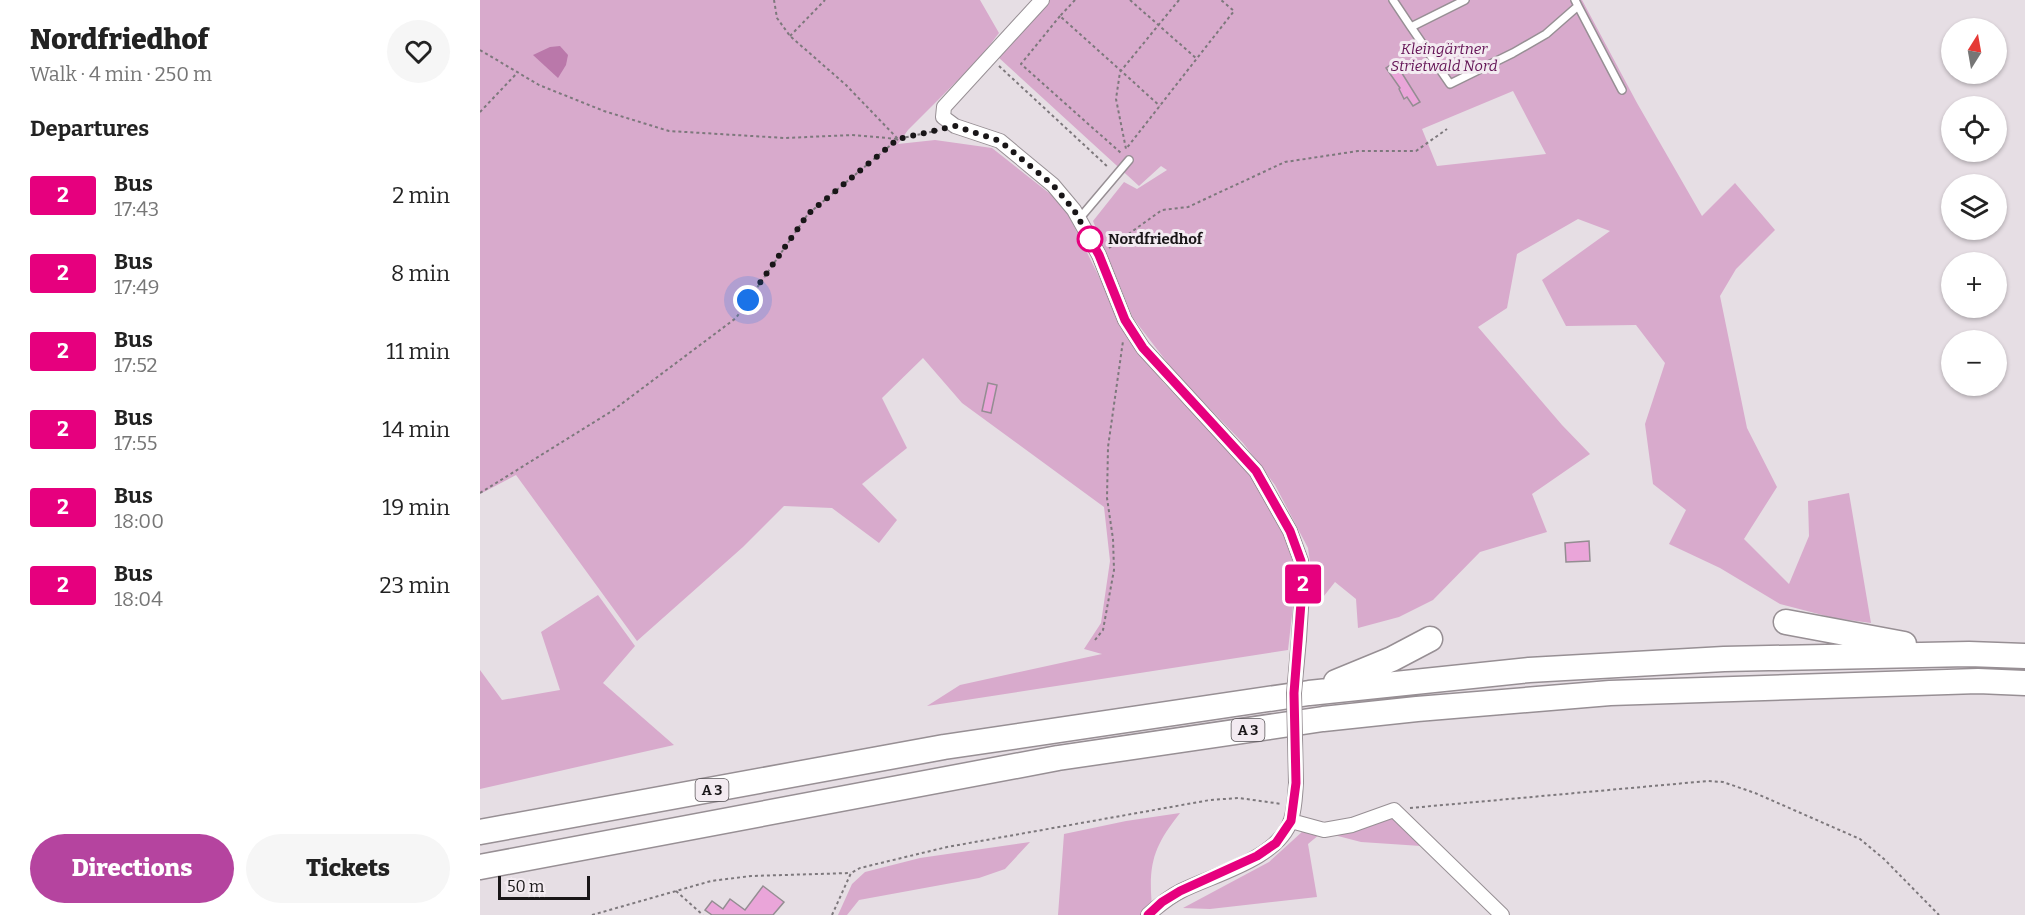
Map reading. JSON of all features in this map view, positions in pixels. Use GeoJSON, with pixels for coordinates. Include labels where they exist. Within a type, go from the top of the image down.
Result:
{"type":"FeatureCollection","features":[{"type":"Feature","properties":{"kind":"highway"},"geometry":{"type":"LineString","coordinates":[[1786,622],[1802,627],[1969,654]]}},
{"type":"Feature","properties":{"kind":"highway"},"geometry":{"type":"LineString","coordinates":[[1309,693],[1392,659],[1430,639]]}},
{"type":"Feature","properties":{"kind":"highway","name":"A 3"},"geometry":{"type":"LineString","coordinates":[[480,832],[944,747],[1309,693],[1444,677],[1724,658],[1969,654],[2025,656]]}},
{"type":"Feature","properties":{"kind":"highway","name":"A 3"},"geometry":{"type":"LineString","coordinates":[[480,867],[1058,758],[1323,719],[1610,693],[1978,681],[2025,683]]}},
{"type":"Feature","properties":{"kind":"street"},"geometry":{"type":"LineString","coordinates":[[1042,0],[944,107],[943,117],[955,126],[1000,141],[1053,185],[1074,210],[1099,255],[1125,320],[1143,348],[1256,471],[1290,531],[1301,561],[1303,577],[1294,693],[1296,783],[1291,821],[1276,843],[1257,856],[1180,891],[1162,902],[1148,915]]}},
{"type":"Feature","properties":{"kind":"street"},"geometry":{"type":"LineString","coordinates":[[1291,821],[1324,830],[1352,825],[1394,810],[1502,915]]}},
{"type":"Feature","properties":{"kind":"lane"},"geometry":{"type":"LineString","coordinates":[[1393,0],[1450,84],[1546,34],[1577,3],[1622,90]]}},
{"type":"Feature","properties":{"kind":"lane"},"geometry":{"type":"LineString","coordinates":[[1411,27],[1465,0]]}},
{"type":"Feature","properties":{"kind":"lane"},"geometry":{"type":"LineString","coordinates":[[1079,219],[1129,160]]}},
{"type":"Feature","properties":{"kind":"path"},"geometry":{"type":"LineString","coordinates":[[774,0],[777,18],[790,36],[846,85],[898,139]]}},
{"type":"Feature","properties":{"kind":"path"},"geometry":{"type":"LineString","coordinates":[[790,36],[825,0]]}},
{"type":"Feature","properties":{"kind":"path"},"geometry":{"type":"LineString","coordinates":[[1075,0],[1021,63],[1122,154],[1234,11],[1221,0]]}},
{"type":"Feature","properties":{"kind":"path"},"geometry":{"type":"LineString","coordinates":[[1130,0],[1197,58]]}},
{"type":"Feature","properties":{"kind":"path"},"geometry":{"type":"LineString","coordinates":[[1126,149],[1116,99],[1120,72],[1179,0]]}},
{"type":"Feature","properties":{"kind":"path"},"geometry":{"type":"LineString","coordinates":[[1060,16],[1160,106]]}},
{"type":"Feature","properties":{"kind":"path"},"geometry":{"type":"LineString","coordinates":[[480,50],[539,85],[604,111],[669,131],[785,138],[852,135],[898,139],[955,126]]}},
{"type":"Feature","properties":{"kind":"path"},"geometry":{"type":"LineString","coordinates":[[991,57],[1116,175]]}},
{"type":"Feature","properties":{"kind":"path"},"geometry":{"type":"LineString","coordinates":[[480,112],[519,72]]}},
{"type":"Feature","properties":{"kind":"path"},"geometry":{"type":"LineString","coordinates":[[1099,255],[1162,210],[1188,207],[1285,162],[1358,151],[1416,151],[1447,129]]}},
{"type":"Feature","properties":{"kind":"path"},"geometry":{"type":"LineString","coordinates":[[480,493],[612,411],[736,318],[808,214],[898,139]]}},
{"type":"Feature","properties":{"kind":"path"},"geometry":{"type":"LineString","coordinates":[[1095,640],[1103,630],[1114,570],[1113,539],[1107,498],[1108,447],[1125,320]]}},
{"type":"Feature","properties":{"kind":"path"},"geometry":{"type":"LineString","coordinates":[[1394,810],[1697,782],[1723,782],[1755,793],[1860,839],[1884,859],[1939,915]]}},
{"type":"Feature","properties":{"kind":"path"},"geometry":{"type":"LineString","coordinates":[[592,915],[711,881],[751,876],[851,873],[860,868],[947,847],[1210,800],[1239,798],[1294,806]]}},
{"type":"Feature","properties":{"kind":"path"},"geometry":{"type":"LineString","coordinates":[[832,915],[851,873]]}},
{"type":"Feature","properties":{"kind":"path"},"geometry":{"type":"LineString","coordinates":[[675,890],[699,914],[704,915]]}},
{"type":"Feature","properties":{"kind":"green space"},"geometry":{"type":"Polygon","coordinates":[[[480,0],[980,0],[999,33],[979,59],[908,130],[898,144],[935,140],[992,148],[1063,204],[1115,309],[1121,327],[1163,382],[1251,474],[1281,527],[1293,562],[1296,579],[1288,650],[927,706],[960,685],[1102,654],[1084,649],[1101,623],[1110,561],[1104,507],[962,403],[923,358],[882,398],[907,448],[862,484],[897,520],[879,543],[832,508],[784,506],[743,547],[637,641],[516,475],[480,494],[480,0]]]}},
{"type":"Feature","properties":{"kind":"green space","name":"Kleingärtner Strietwald Nord"},"geometry":{"type":"Polygon","coordinates":[[[1050,0],[1582,0],[1637,103],[1702,216],[1735,183],[1775,230],[1736,269],[1720,296],[1747,428],[1777,487],[1744,539],[1789,584],[1809,536],[1808,501],[1849,493],[1871,623],[1834,618],[1780,604],[1720,568],[1669,544],[1686,510],[1653,484],[1645,424],[1665,363],[1636,325],[1566,326],[1542,280],[1610,231],[1578,219],[1517,254],[1507,308],[1478,327],[1562,425],[1590,454],[1532,494],[1547,532],[1480,552],[1433,600],[1399,617],[1358,628],[1356,599],[1335,582],[1316,606],[1308,548],[1275,485],[1243,443],[1176,374],[1133,318],[1093,221],[1124,182],[1137,189],[1167,170],[1161,166],[1139,186],[998,57],[1050,0]],[[1513,91],[1422,129],[1437,166],[1546,154],[1513,91]]]}},
{"type":"Feature","properties":{"kind":"green space"},"geometry":{"type":"Polygon","coordinates":[[[598,595],[635,646],[603,683],[674,745],[480,789],[480,670],[502,700],[560,690],[541,632],[598,595]]]}},
{"type":"Feature","properties":{"kind":"green space"},"geometry":{"type":"Polygon","coordinates":[[[1180,813],[1164,835],[1155,856],[1151,878],[1152,906],[1140,915],[1058,915],[1064,834],[1180,813]]]}},
{"type":"Feature","properties":{"kind":"green space"},"geometry":{"type":"Polygon","coordinates":[[[1394,818],[1421,846],[1361,842],[1334,835],[1382,819],[1394,818]]]}},
{"type":"Feature","properties":{"kind":"green space"},"geometry":{"type":"Polygon","coordinates":[[[1303,831],[1320,834],[1308,844],[1317,897],[1210,909],[1183,908],[1269,862],[1303,831]]]}},
{"type":"Feature","properties":{"kind":"green space"},"geometry":{"type":"Polygon","coordinates":[[[1030,842],[1005,869],[979,878],[859,900],[847,915],[838,915],[852,884],[865,872],[920,858],[1030,842]]]}},
{"type":"Feature","properties":{"kind":"shaded area"},"geometry":{"type":"Polygon","coordinates":[[[560,46],[568,55],[566,65],[558,78],[533,55],[550,47],[560,46]]]}},
{"type":"Feature","properties":{"kind":"building"},"geometry":{"type":"Polygon","coordinates":[[[1395,62],[1420,102],[1413,106],[1407,97],[1404,99],[1400,88],[1386,68],[1395,62]]]}},
{"type":"Feature","properties":{"kind":"building"},"geometry":{"type":"Polygon","coordinates":[[[988,383],[997,385],[991,413],[982,411],[988,383]]]}},
{"type":"Feature","properties":{"kind":"building"},"geometry":{"type":"Polygon","coordinates":[[[1589,541],[1590,561],[1566,562],[1565,543],[1589,541]]]}},
{"type":"Feature","properties":{"kind":"building"},"geometry":{"type":"Polygon","coordinates":[[[763,886],[784,902],[773,915],[712,915],[705,910],[712,901],[723,909],[730,899],[745,910],[763,886]]]}},
{"type":"Feature","properties":{"kind":"bus line","name":"2"},"geometry":{"type":"LineString","coordinates":[[1090,239],[1099,255],[1125,320],[1143,348],[1256,471],[1290,531],[1301,561],[1303,577],[1294,693],[1296,783],[1291,821],[1276,843],[1257,856],[1180,891],[1162,902],[1148,915]]}},
{"type":"Feature","properties":{"kind":"place","name":"Nordfriedhof"},"geometry":{"type":"Point","coordinates":[1090,239]}},
{"type":"Feature","properties":{"kind":"route"},"geometry":{"type":"LineString","coordinates":[[748,300],[808,214],[898,139],[955,126],[1000,141],[1053,185],[1074,210],[1090,239]]}}]}
